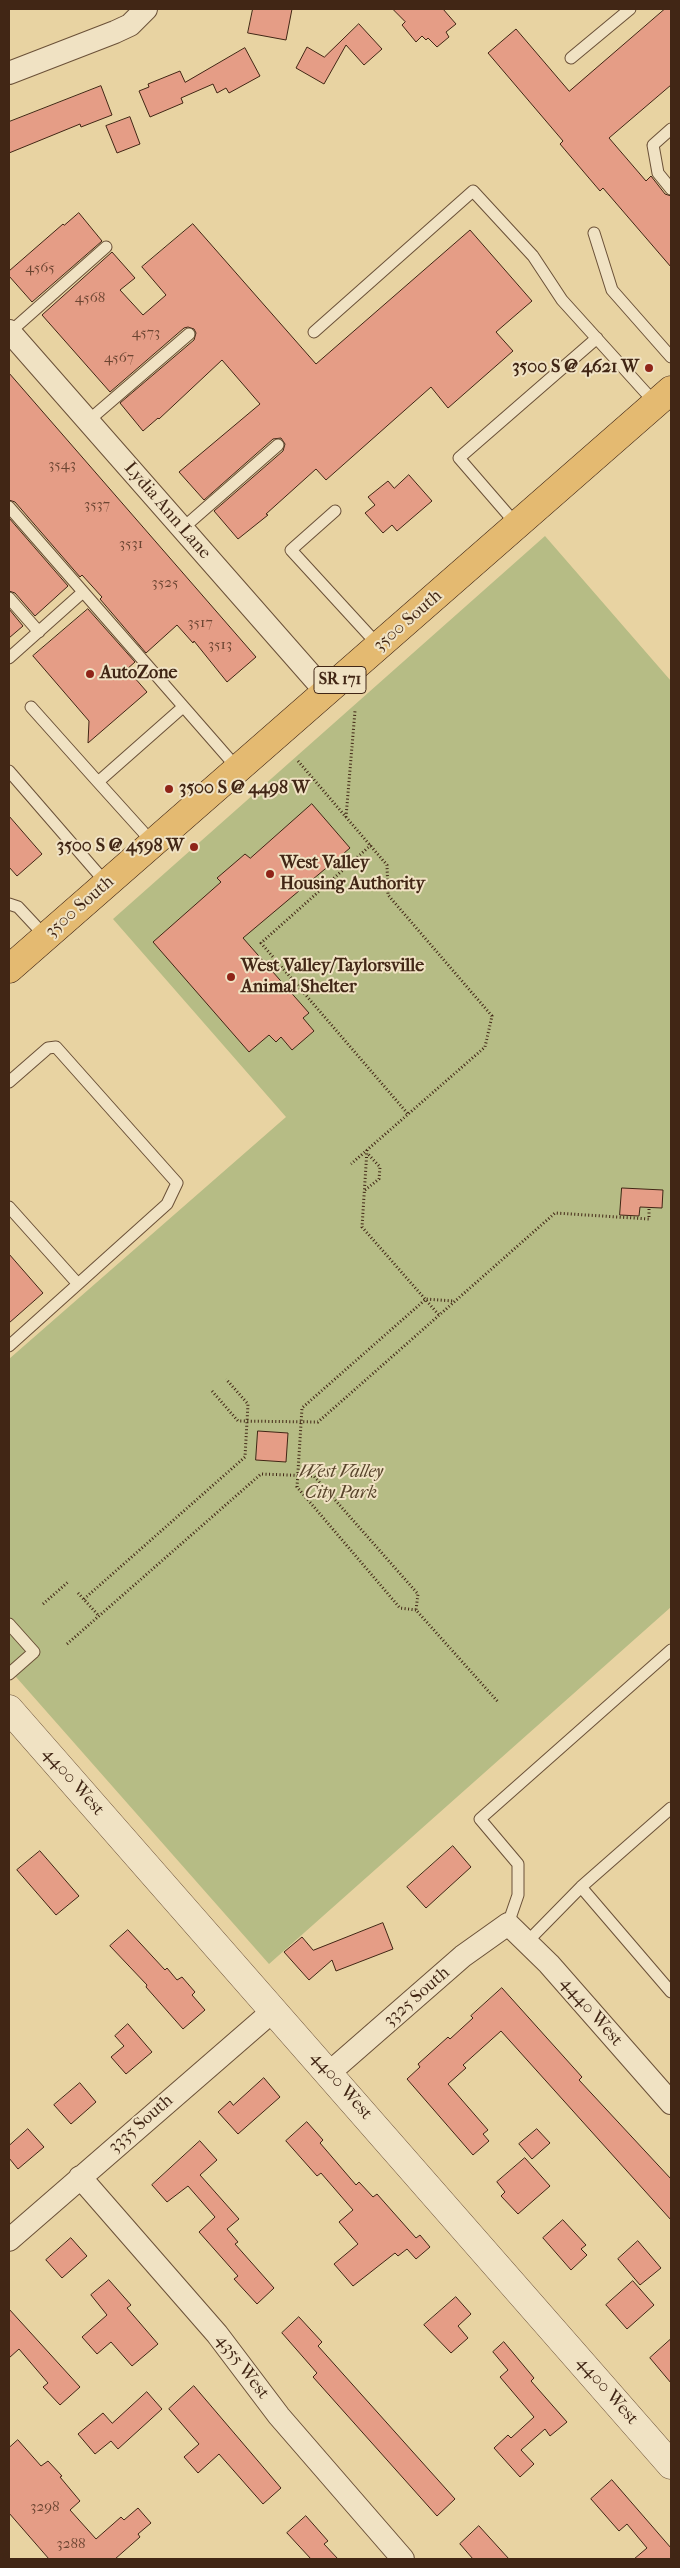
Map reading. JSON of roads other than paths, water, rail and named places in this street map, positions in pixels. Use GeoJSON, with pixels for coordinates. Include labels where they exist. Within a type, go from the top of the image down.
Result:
{"type":"FeatureCollection","features":[{"type":"Feature","properties":{"kind":"main road","name":"3500 South"},"geometry":{"type":"LineString","coordinates":[[9,970],[663,397]]}},
{"type":"Feature","properties":{"kind":"street"},"geometry":{"type":"LineString","coordinates":[[9,73],[130,25],[146,9]]}},
{"type":"Feature","properties":{"kind":"street","name":"Lydia Ann Lane"},"geometry":{"type":"LineString","coordinates":[[9,331],[326,692]]}},
{"type":"Feature","properties":{"kind":"street","name":"4400 West"},"geometry":{"type":"LineString","coordinates":[[9,1709],[668,2454]]}},
{"type":"Feature","properties":{"kind":"street","name":"4440 West"},"geometry":{"type":"LineString","coordinates":[[508,1924],[527,1942],[671,2103]]}},
{"type":"Feature","properties":{"kind":"street","name":"3325 South"},"geometry":{"type":"LineString","coordinates":[[329,2073],[463,1956],[508,1924]]}},
{"type":"Feature","properties":{"kind":"street","name":"3335 South"},"geometry":{"type":"LineString","coordinates":[[9,2240],[274,2010]]}},
{"type":"Feature","properties":{"kind":"street","name":"4355 West"},"geometry":{"type":"LineString","coordinates":[[80,2177],[217,2334],[290,2430],[403,2559]]}},
{"type":"Feature","properties":{"kind":"lane"},"geometry":{"type":"LineString","coordinates":[[570,58],[630,9]]}},
{"type":"Feature","properties":{"kind":"lane"},"geometry":{"type":"LineString","coordinates":[[671,129],[653,145],[658,174],[671,189]]}},
{"type":"Feature","properties":{"kind":"lane"},"geometry":{"type":"LineString","coordinates":[[314,332],[473,191],[533,256],[562,300],[597,338],[663,397]]}},
{"type":"Feature","properties":{"kind":"lane"},"geometry":{"type":"LineString","coordinates":[[594,233],[612,290],[671,357]]}},
{"type":"Feature","properties":{"kind":"lane"},"geometry":{"type":"LineString","coordinates":[[9,331],[106,247]]}},
{"type":"Feature","properties":{"kind":"lane"},"geometry":{"type":"LineString","coordinates":[[88,421],[189,334]]}},
{"type":"Feature","properties":{"kind":"lane"},"geometry":{"type":"LineString","coordinates":[[517,525],[459,458],[597,338]]}},
{"type":"Feature","properties":{"kind":"lane"},"geometry":{"type":"LineString","coordinates":[[183,528],[278,444]]}},
{"type":"Feature","properties":{"kind":"lane"},"geometry":{"type":"LineString","coordinates":[[9,507],[238,769]]}},
{"type":"Feature","properties":{"kind":"lane"},"geometry":{"type":"LineString","coordinates":[[335,511],[291,550],[378,646]]}},
{"type":"Feature","properties":{"kind":"lane"},"geometry":{"type":"LineString","coordinates":[[9,658],[83,592]]}},
{"type":"Feature","properties":{"kind":"lane"},"geometry":{"type":"LineString","coordinates":[[9,598],[39,632]]}},
{"type":"Feature","properties":{"kind":"lane"},"geometry":{"type":"LineString","coordinates":[[31,707],[153,843]]}},
{"type":"Feature","properties":{"kind":"lane"},"geometry":{"type":"LineString","coordinates":[[98,782],[183,707]]}},
{"type":"Feature","properties":{"kind":"lane"},"geometry":{"type":"LineString","coordinates":[[9,771],[107,884]]}},
{"type":"Feature","properties":{"kind":"lane"},"geometry":{"type":"LineString","coordinates":[[9,904],[18,907],[46,937]]}},
{"type":"Feature","properties":{"kind":"lane"},"geometry":{"type":"LineString","coordinates":[[9,1082],[48,1048],[56,1047],[177,1183],[168,1204],[9,1346]]}},
{"type":"Feature","properties":{"kind":"lane"},"geometry":{"type":"LineString","coordinates":[[9,1207],[78,1284]]}},
{"type":"Feature","properties":{"kind":"lane"},"geometry":{"type":"LineString","coordinates":[[9,1624],[34,1652],[9,1674]]}},
{"type":"Feature","properties":{"kind":"lane"},"geometry":{"type":"LineString","coordinates":[[508,1924],[518,1895],[518,1864],[480,1819],[671,1650]]}},
{"type":"Feature","properties":{"kind":"lane"},"geometry":{"type":"LineString","coordinates":[[527,1942],[581,1886],[671,1808]]}},
{"type":"Feature","properties":{"kind":"lane"},"geometry":{"type":"LineString","coordinates":[[581,1886],[671,1992]]}},
{"type":"Feature","properties":{"kind":"place","name":"3500 S @ 4621 W"},"geometry":{"type":"Point","coordinates":[649,368]}},
{"type":"Feature","properties":{"kind":"place","name":"AutoZone"},"geometry":{"type":"Point","coordinates":[90,674]}},
{"type":"Feature","properties":{"kind":"place","name":"3500 S @ 4498 W"},"geometry":{"type":"Point","coordinates":[169,789]}},
{"type":"Feature","properties":{"kind":"place","name":"3500 S @ 4598 W"},"geometry":{"type":"Point","coordinates":[194,847]}},
{"type":"Feature","properties":{"kind":"place","name":"West Valley Housing Authority"},"geometry":{"type":"Point","coordinates":[270,874]}},
{"type":"Feature","properties":{"kind":"place","name":"West Valley/Taylorsville Animal Shelter"},"geometry":{"type":"Point","coordinates":[231,977]}},
{"type":"Feature","properties":{"kind":"park label","name":"West Valley City Park"},"geometry":{"type":"Point","coordinates":[341,1484]}}]}
